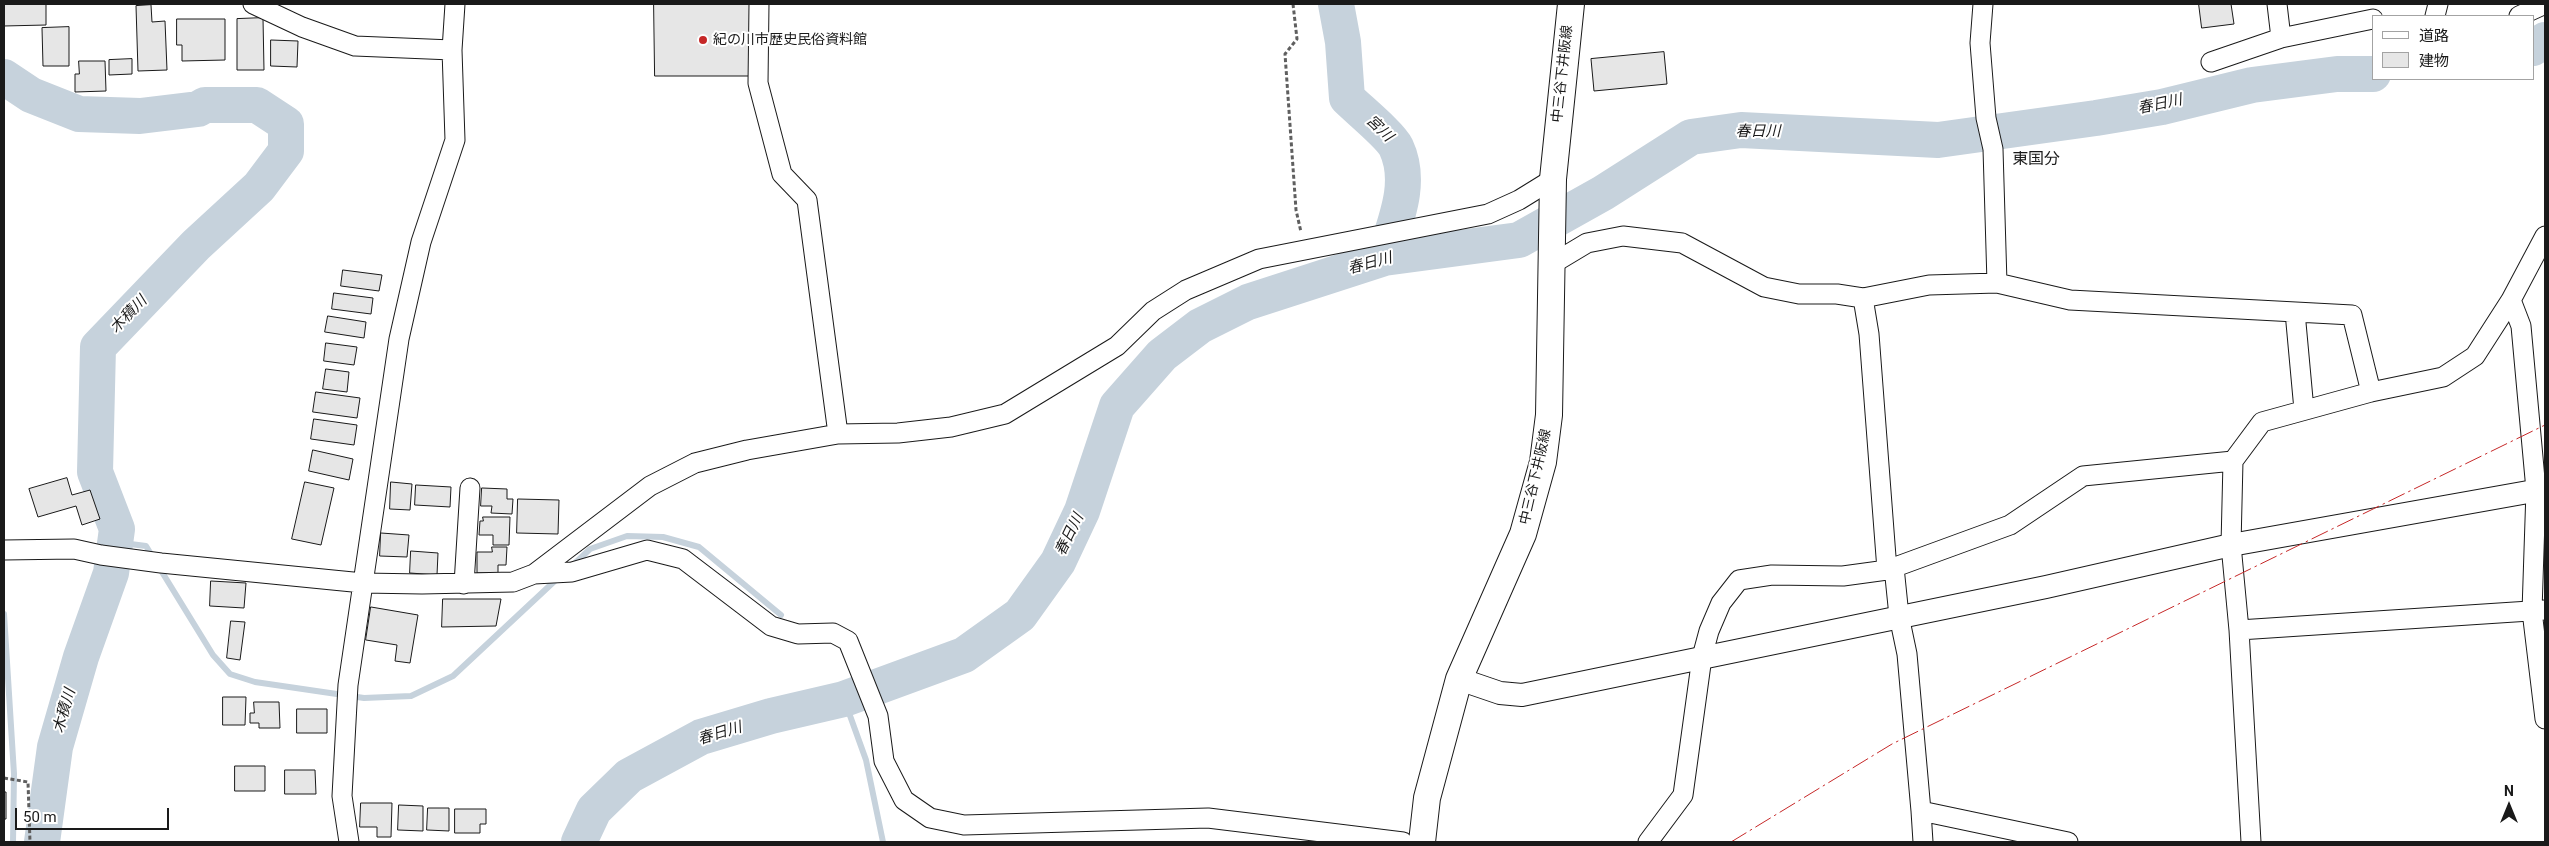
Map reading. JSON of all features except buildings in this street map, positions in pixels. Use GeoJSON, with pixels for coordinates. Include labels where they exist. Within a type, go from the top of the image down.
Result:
{"type":"FeatureCollection","features":[{"type":"Feature","properties":{"kind":"main road","name":"中三谷下井阪線"},"geometry":{"type":"LineString","coordinates":[[1422,842],[1427,798],[1459,679],[1523,534],[1542,462],[1549,414],[1553,187],[1571,4]]}},
{"type":"Feature","properties":{"kind":"street"},"geometry":{"type":"LineString","coordinates":[[253,4],[302,27],[355,46],[452,50]]}},
{"type":"Feature","properties":{"kind":"street"},"geometry":{"type":"LineString","coordinates":[[349,842],[342,796],[348,685],[399,339],[421,242],[455,140],[452,50],[455,4]]}},
{"type":"Feature","properties":{"kind":"street"},"geometry":{"type":"LineString","coordinates":[[759,4],[758,83],[782,174],[806,200],[838,434]]}},
{"type":"Feature","properties":{"kind":"street"},"geometry":{"type":"LineString","coordinates":[[1983,4],[1980,44],[1986,118],[1994,150],[1997,283]]}},
{"type":"Feature","properties":{"kind":"street"},"geometry":{"type":"LineString","coordinates":[[2277,4],[2281,38]]}},
{"type":"Feature","properties":{"kind":"street"},"geometry":{"type":"LineString","coordinates":[[2523,11],[2545,4]]}},
{"type":"Feature","properties":{"kind":"street"},"geometry":{"type":"LineString","coordinates":[[2211,62],[2281,38],[2372,18]]}},
{"type":"Feature","properties":{"kind":"street"},"geometry":{"type":"LineString","coordinates":[[4,550],[74,549],[101,555],[161,563],[363,583],[464,584],[513,582],[534,574],[650,486],[695,463],[746,450],[838,434],[898,433],[951,428],[1005,414],[1117,346],[1153,311],[1186,290],[1259,259],[1405,232],[1488,214],[1553,187]]}},
{"type":"Feature","properties":{"kind":"street"},"geometry":{"type":"LineString","coordinates":[[1552,261],[1587,244],[1624,236],[1682,243],[1764,288],[1799,294],[1837,294],[1863,298],[1929,285],[1997,283],[2070,300],[2352,315],[2371,392]]}},
{"type":"Feature","properties":{"kind":"street"},"geometry":{"type":"LineString","coordinates":[[2250,842],[2239,630],[2231,545],[2233,461],[2262,422],[2371,392],[2443,377],[2476,356],[2511,300],[2545,236]]}},
{"type":"Feature","properties":{"kind":"street"},"geometry":{"type":"LineString","coordinates":[[1863,298],[1869,334],[1890,568],[1907,654],[1923,842]]}},
{"type":"Feature","properties":{"kind":"street"},"geometry":{"type":"LineString","coordinates":[[2511,300],[2521,326],[2540,489],[2539,610],[2545,719]]}},
{"type":"Feature","properties":{"kind":"street"},"geometry":{"type":"LineString","coordinates":[[2295,312],[2304,410]]}},
{"type":"Feature","properties":{"kind":"street"},"geometry":{"type":"LineString","coordinates":[[1648,842],[1683,795],[1702,657],[1709,631],[1721,603],[1739,580],[1772,575],[1843,576],[1890,568],[2010,525],[2083,476],[2233,461]]}},
{"type":"Feature","properties":{"kind":"street"},"geometry":{"type":"LineString","coordinates":[[464,584],[470,488]]}},
{"type":"Feature","properties":{"kind":"street"},"geometry":{"type":"LineString","coordinates":[[1459,679],[1500,693],[1522,695],[2046,587],[2231,545],[2540,489]]}},
{"type":"Feature","properties":{"kind":"street"},"geometry":{"type":"LineString","coordinates":[[534,574],[572,572],[647,550],[683,559],[771,626],[798,634],[833,633],[848,641],[878,716],[884,761],[904,800],[930,818],[964,825],[1208,818],[1302,836],[1403,842]]}},
{"type":"Feature","properties":{"kind":"street"},"geometry":{"type":"LineString","coordinates":[[2239,630],[2539,610]]}},
{"type":"Feature","properties":{"kind":"street"},"geometry":{"type":"LineString","coordinates":[[1921,812],[2068,842]]}},
{"type":"Feature","properties":{"kind":"path"},"geometry":{"type":"LineString","coordinates":[[1293,4],[1297,39],[1285,54],[1296,210],[1306,249]]}},
{"type":"Feature","properties":{"kind":"path"},"geometry":{"type":"LineString","coordinates":[[4,778],[28,782],[30,842]]}},
{"type":"Feature","properties":{"kind":"waterway","name":"宮川"},"geometry":{"type":"LineString","coordinates":[[1336,4],[1343,42],[1347,98],[1393,142],[1401,161],[1403,188],[1397,217],[1384,258]]}},
{"type":"Feature","properties":{"kind":"waterway","name":"春日川"},"geometry":{"type":"LineString","coordinates":[[2534,47],[2545,40]]}},
{"type":"Feature","properties":{"kind":"waterway","name":"春日川"},"geometry":{"type":"LineString","coordinates":[[579,842],[594,810],[629,776],[701,737],[771,716],[844,699],[964,655],[1020,615],[1058,562],[1082,511],[1117,406],[1162,355],[1200,326],[1248,302],[1384,258],[1519,240],[1603,193],[1691,137],[1741,130],[1938,140],[2162,107],[2252,85],[2337,74],[2372,74]]}},
{"type":"Feature","properties":{"kind":"waterway","name":"木積川"},"geometry":{"type":"LineString","coordinates":[[4,77],[31,95],[79,114],[140,116],[198,109],[205,105],[257,105],[286,124],[286,151],[259,187],[196,245],[98,347],[95,472],[117,529],[111,573],[81,657],[55,747],[42,842]]}},
{"type":"Feature","properties":{"kind":"waterway"},"geometry":{"type":"LineString","coordinates":[[572,566],[590,549],[627,536],[663,537],[699,547],[781,615]]}},
{"type":"Feature","properties":{"kind":"waterway"},"geometry":{"type":"LineString","coordinates":[[115,542],[146,546],[213,655],[230,674],[255,682],[364,698],[411,696],[453,676],[559,577]]}},
{"type":"Feature","properties":{"kind":"waterway"},"geometry":{"type":"LineString","coordinates":[[4,614],[14,774],[13,842]]}},
{"type":"Feature","properties":{"kind":"waterway"},"geometry":{"type":"LineString","coordinates":[[844,699],[866,760],[883,842]]}},
{"type":"Feature","properties":{"kind":"power"},"geometry":{"type":"LineString","coordinates":[[1731,842],[1892,744],[2545,425]]}},
{"type":"Feature","properties":{"kind":"place","name":"紀の川市歴史民俗資料館"},"geometry":{"type":"Point","coordinates":[703,40]}},
{"type":"Feature","properties":{"kind":"district","name":"東国分"},"geometry":{"type":"Point","coordinates":[2036,160]}}]}
